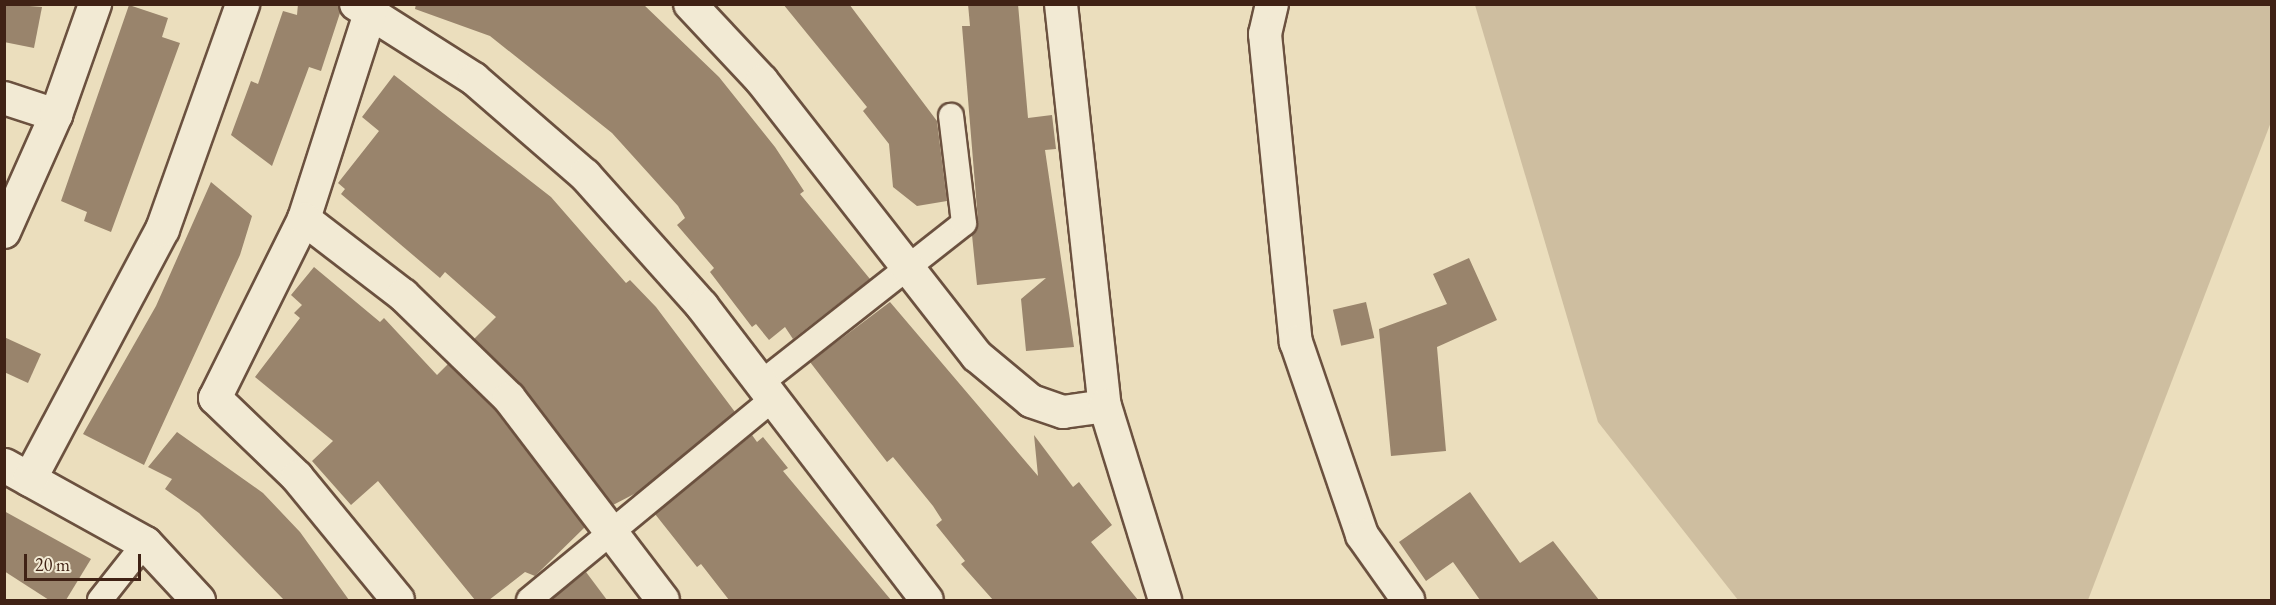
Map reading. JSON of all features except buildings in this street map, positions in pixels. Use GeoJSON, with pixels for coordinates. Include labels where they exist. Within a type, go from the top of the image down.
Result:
{"type":"FeatureCollection","features":[{"type":"Feature","properties":{"kind":"street"},"geometry":{"type":"LineString","coordinates":[[4,232],[56,115],[95,4]]}},
{"type":"Feature","properties":{"kind":"street"},"geometry":{"type":"LineString","coordinates":[[198,600],[145,543],[17,472],[162,229],[242,4]]}},
{"type":"Feature","properties":{"kind":"street"},"geometry":{"type":"LineString","coordinates":[[690,4],[762,81],[977,356],[1031,401],[1063,412],[1105,406]]}},
{"type":"Feature","properties":{"kind":"street"},"geometry":{"type":"LineString","coordinates":[[1061,4],[1105,406],[1165,600]]}},
{"type":"Feature","properties":{"kind":"street"},"geometry":{"type":"LineString","coordinates":[[1272,4],[1265,34],[1296,342],[1362,535],[1408,600]]}},
{"type":"Feature","properties":{"kind":"street"},"geometry":{"type":"LineString","coordinates":[[398,600],[297,477],[215,398],[304,219],[366,8],[474,79],[585,175],[702,306],[927,600]]}},
{"type":"Feature","properties":{"kind":"street"},"geometry":{"type":"LineString","coordinates":[[4,98],[56,115]]}},
{"type":"Feature","properties":{"kind":"street"},"geometry":{"type":"LineString","coordinates":[[529,600],[611,532],[907,266],[964,224],[951,116]]}},
{"type":"Feature","properties":{"kind":"street"},"geometry":{"type":"LineString","coordinates":[[304,219],[403,295],[509,398],[663,600]]}},
{"type":"Feature","properties":{"kind":"street"},"geometry":{"type":"LineString","coordinates":[[100,600],[145,543]]}},
{"type":"Feature","properties":{"kind":"shaded area"},"geometry":{"type":"Polygon","coordinates":[[[1475,5],[2271,5],[2271,122],[2088,600],[1738,600],[1598,422],[1475,5]]]}}]}
